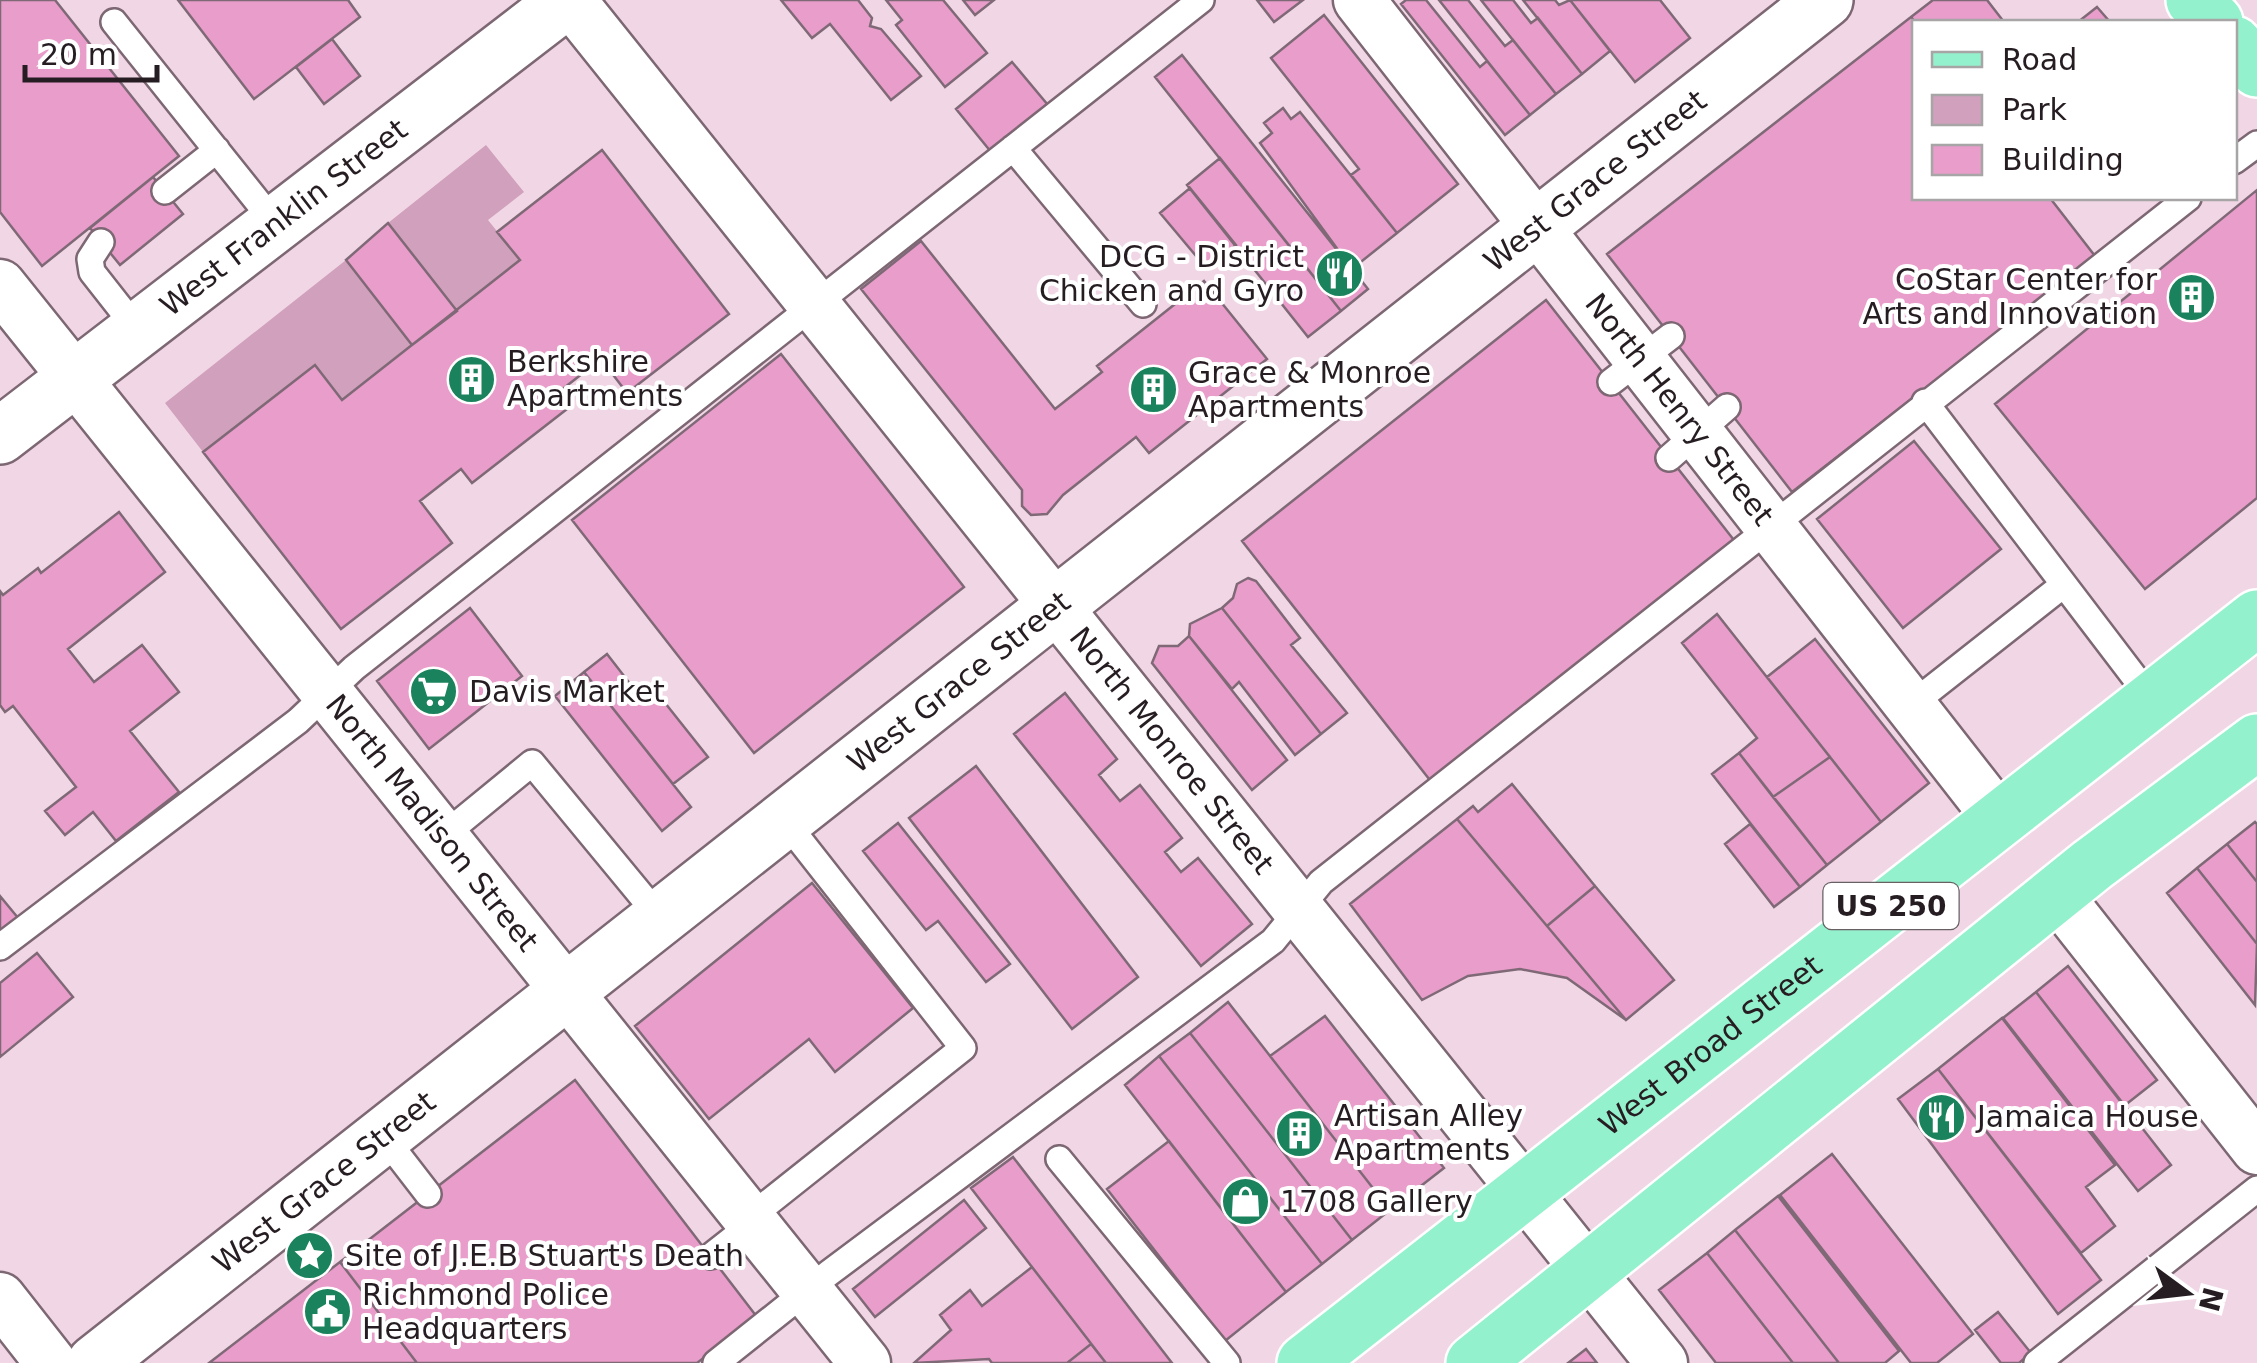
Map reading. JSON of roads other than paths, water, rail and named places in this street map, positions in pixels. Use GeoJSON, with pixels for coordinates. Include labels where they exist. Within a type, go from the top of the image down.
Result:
{"type":"FeatureCollection","features":[{"type":"Feature","properties":{"kind":"main road"},"geometry":{"type":"LineString","coordinates":[[2194,0],[2213,20]]}},
{"type":"Feature","properties":{"kind":"main road"},"geometry":{"type":"LineString","coordinates":[[2237,47],[2257,69]]}},
{"type":"Feature","properties":{"kind":"main road","name":"West Broad Street"},"geometry":{"type":"LineString","coordinates":[[1306,1363],[2257,618]]}},
{"type":"Feature","properties":{"kind":"main road","name":"US 250"},"geometry":{"type":"LineString","coordinates":[[1474,1363],[2057,895],[2257,742]]}},
{"type":"Feature","properties":{"kind":"street","name":"West Franklin Street"},"geometry":{"type":"LineString","coordinates":[[0,436],[568,0]]}},
{"type":"Feature","properties":{"kind":"street","name":"North Monroe Street"},"geometry":{"type":"LineString","coordinates":[[568,0],[1662,1363]]}},
{"type":"Feature","properties":{"kind":"street","name":"North Henry Street"},"geometry":{"type":"LineString","coordinates":[[1359,0],[2000,820]]}},
{"type":"Feature","properties":{"kind":"street","name":"West Grace Street"},"geometry":{"type":"LineString","coordinates":[[95,1363],[1825,0]]}},
{"type":"Feature","properties":{"kind":"street","name":"North Madison Street"},"geometry":{"type":"LineString","coordinates":[[0,286],[865,1363]]}},
{"type":"Feature","properties":{"kind":"street"},"geometry":{"type":"LineString","coordinates":[[2057,895],[2257,1149]]}},
{"type":"Feature","properties":{"kind":"street"},"geometry":{"type":"LineString","coordinates":[[0,1298],[51,1363]]}},
{"type":"Feature","properties":{"kind":"lane"},"geometry":{"type":"LineString","coordinates":[[0,947],[298,721],[327,693],[1201,0]]}},
{"type":"Feature","properties":{"kind":"lane"},"geometry":{"type":"LineString","coordinates":[[114,22],[274,222]]}},
{"type":"Feature","properties":{"kind":"lane"},"geometry":{"type":"LineString","coordinates":[[1013,148],[1143,304]]}},
{"type":"Feature","properties":{"kind":"lane"},"geometry":{"type":"LineString","coordinates":[[164,191],[217,150]]}},
{"type":"Feature","properties":{"kind":"lane"},"geometry":{"type":"LineString","coordinates":[[716,1363],[807,1290],[1274,941],[1321,882],[1924,402],[2185,200]]}},
{"type":"Feature","properties":{"kind":"lane"},"geometry":{"type":"LineString","coordinates":[[101,242],[90,259],[92,272],[136,328]]}},
{"type":"Feature","properties":{"kind":"lane"},"geometry":{"type":"LineString","coordinates":[[1924,402],[2152,700]]}},
{"type":"Feature","properties":{"kind":"lane"},"geometry":{"type":"LineString","coordinates":[[1911,705],[2062,586]]}},
{"type":"Feature","properties":{"kind":"lane"},"geometry":{"type":"LineString","coordinates":[[443,836],[532,763],[660,918]]}},
{"type":"Feature","properties":{"kind":"lane"},"geometry":{"type":"LineString","coordinates":[[711,1256],[964,1048],[784,820]]}},
{"type":"Feature","properties":{"kind":"lane"},"geometry":{"type":"LineString","coordinates":[[384,1137],[428,1194]]}},
{"type":"Feature","properties":{"kind":"lane"},"geometry":{"type":"LineString","coordinates":[[1059,1160],[1228,1363]]}},
{"type":"Feature","properties":{"kind":"lane"},"geometry":{"type":"LineString","coordinates":[[2037,1363],[2257,1188]]}},
{"type":"Feature","properties":{"kind":"place","name":"DCG - District Chicken and Gyro"},"geometry":{"type":"Point","coordinates":[1339,274]}},
{"type":"Feature","properties":{"kind":"place","name":"CoStar Center for Arts and Innovation"},"geometry":{"type":"Point","coordinates":[2192,297]}},
{"type":"Feature","properties":{"kind":"place","name":"Berkshire Apartments"},"geometry":{"type":"Point","coordinates":[472,379]}},
{"type":"Feature","properties":{"kind":"place","name":"Grace & Monroe Apartments"},"geometry":{"type":"Point","coordinates":[1153,390]}},
{"type":"Feature","properties":{"kind":"place","name":"Davis Market"},"geometry":{"type":"Point","coordinates":[434,692]}},
{"type":"Feature","properties":{"kind":"place","name":"Jamaica House"},"geometry":{"type":"Point","coordinates":[1942,1117]}},
{"type":"Feature","properties":{"kind":"place","name":"Artisan Alley Apartments"},"geometry":{"type":"Point","coordinates":[1299,1133]}},
{"type":"Feature","properties":{"kind":"place","name":"1708 Gallery"},"geometry":{"type":"Point","coordinates":[1245,1202]}},
{"type":"Feature","properties":{"kind":"place","name":"Site of J.E.B Stuart's Death"},"geometry":{"type":"Point","coordinates":[310,1256]}},
{"type":"Feature","properties":{"kind":"place","name":"Richmond Police Headquarters"},"geometry":{"type":"Point","coordinates":[327,1312]}}]}
